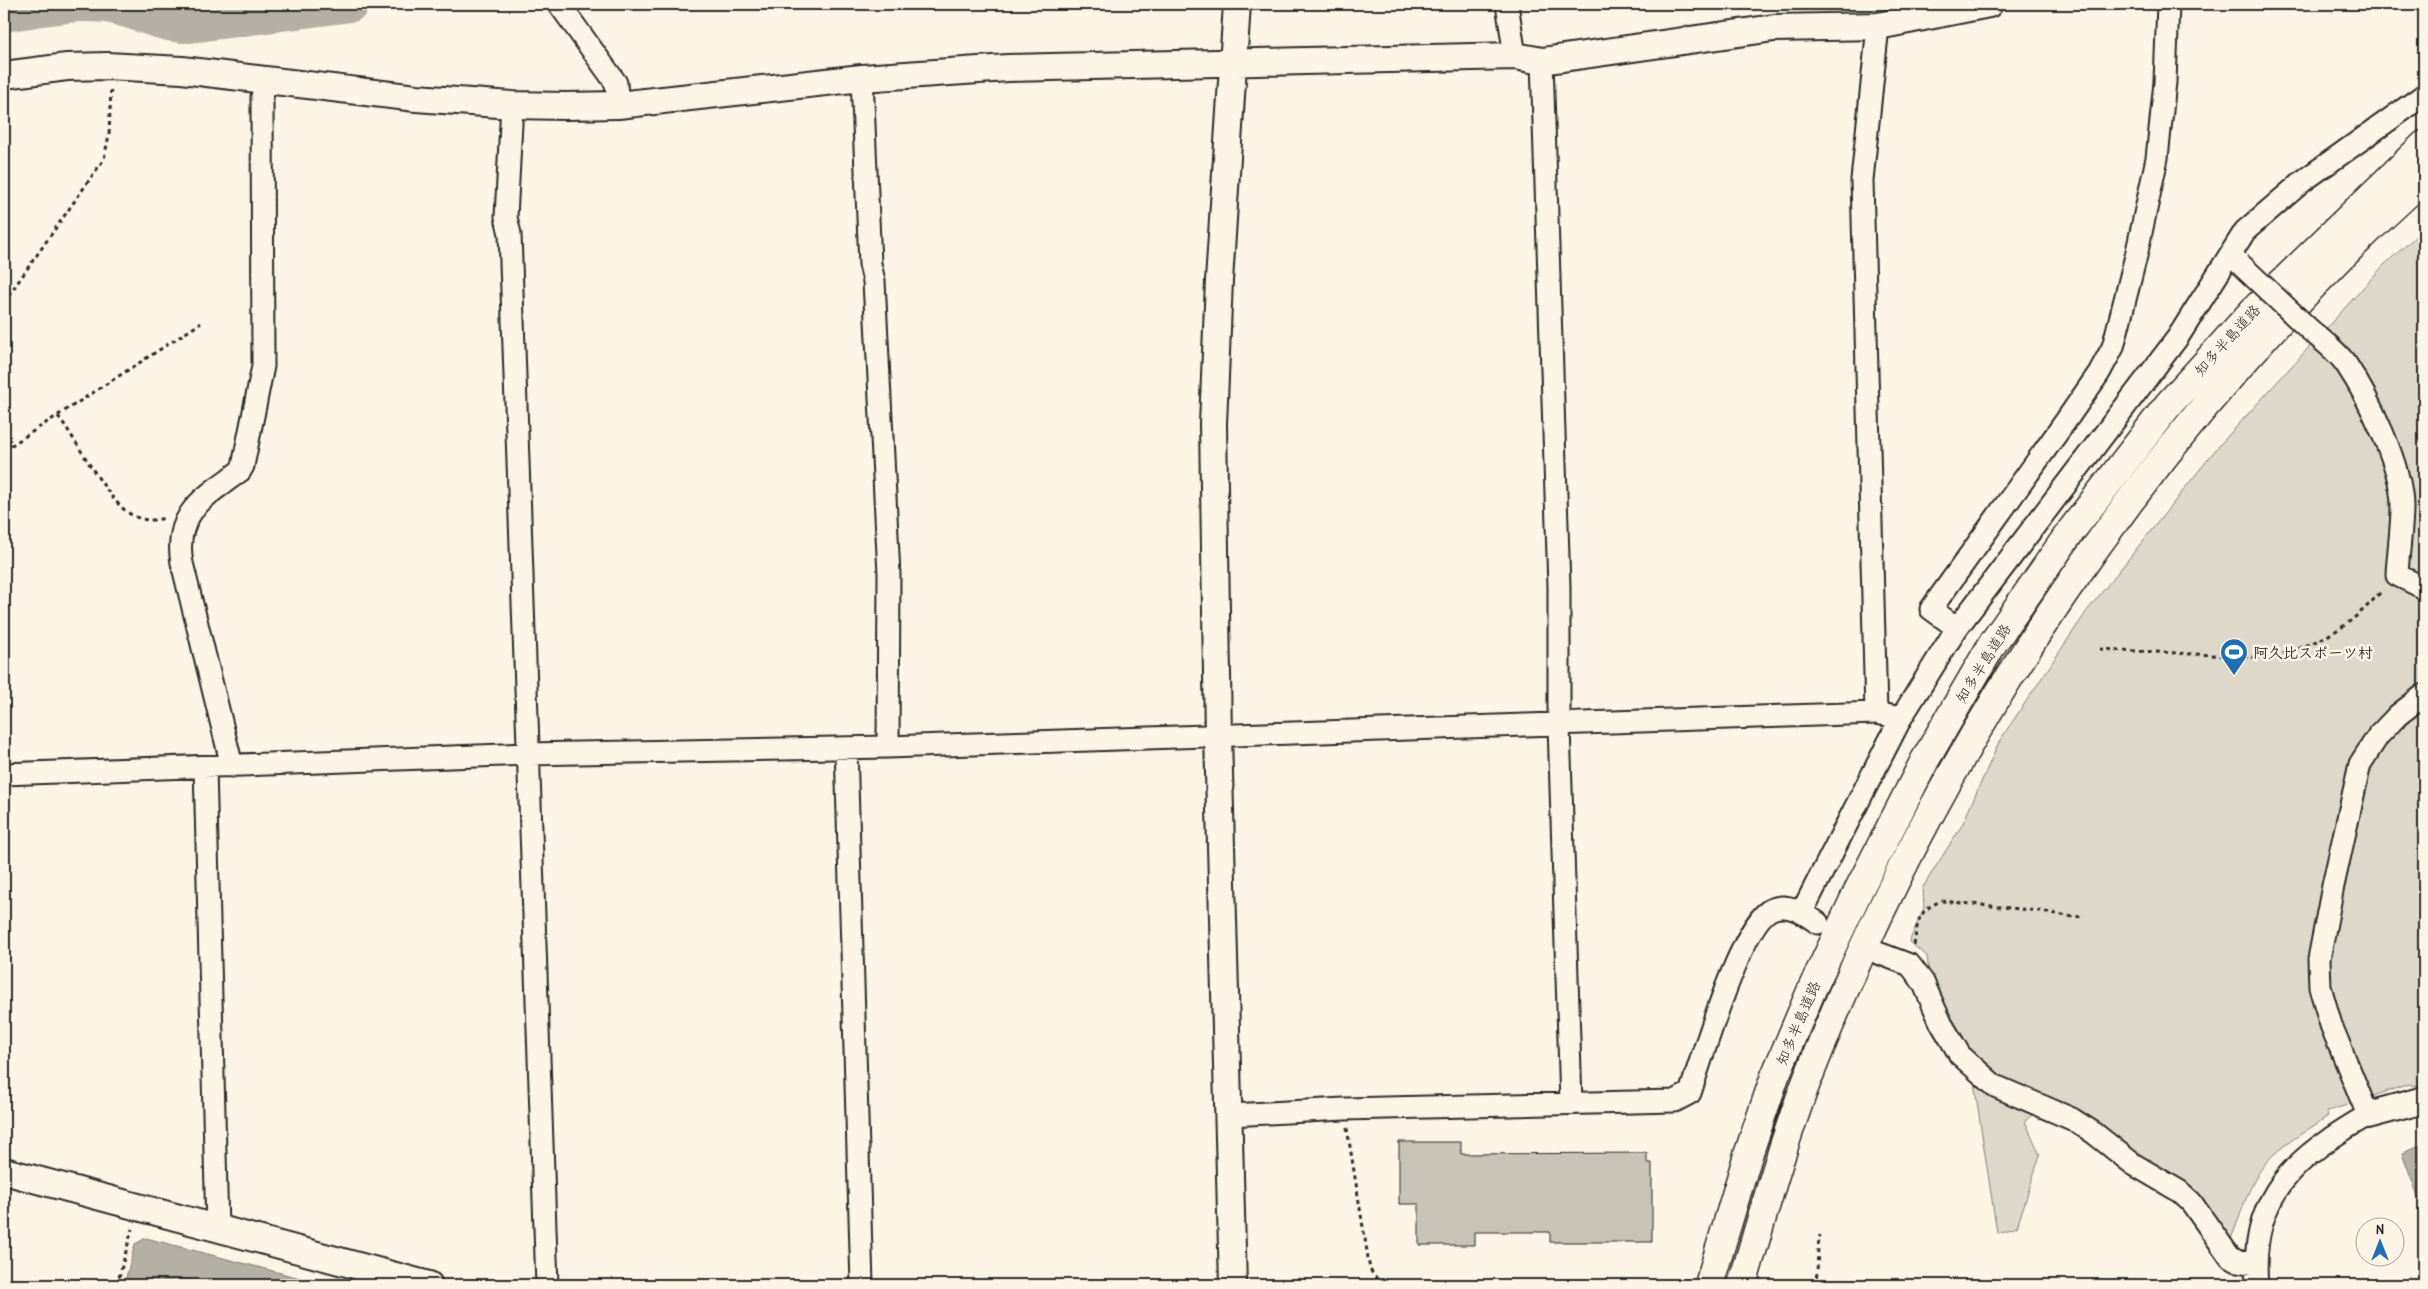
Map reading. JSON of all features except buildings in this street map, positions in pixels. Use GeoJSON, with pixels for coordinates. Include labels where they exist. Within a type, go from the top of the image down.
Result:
{"type":"FeatureCollection","features":[{"type":"Feature","properties":{"kind":"highway","name":"知多半島道路"},"geometry":{"type":"LineString","coordinates":[[1709,1285],[1740,1181],[1775,1076],[1812,990],[1860,887],[1925,760],[1993,643],[2071,531],[2168,405],[2255,309],[2424,145]]}},
{"type":"Feature","properties":{"kind":"highway","name":"知多半島道路"},"geometry":{"type":"LineString","coordinates":[[1742,1285],[1778,1163],[1805,1087],[1839,1002],[1888,898],[1954,772],[2023,655],[2098,542],[2191,422],[2293,306],[2370,227],[2424,178]]}},
{"type":"Feature","properties":{"kind":"highway"},"geometry":{"type":"LineString","coordinates":[[1754,1285],[1757,1235]]}},
{"type":"Feature","properties":{"kind":"street"},"geometry":{"type":"LineString","coordinates":[[559,4],[616,83],[618,105]]}},
{"type":"Feature","properties":{"kind":"street"},"geometry":{"type":"LineString","coordinates":[[1233,1285],[1230,1116],[1218,736],[1213,424],[1233,61],[1238,4]]}},
{"type":"Feature","properties":{"kind":"street"},"geometry":{"type":"LineString","coordinates":[[1507,4],[1515,56]]}},
{"type":"Feature","properties":{"kind":"street"},"geometry":{"type":"LineString","coordinates":[[4,75],[67,67],[111,66],[182,70],[416,98],[512,105],[618,105],[862,78],[1008,68],[1233,61],[1515,56],[1542,61],[1774,28],[1878,26],[1989,4]]}},
{"type":"Feature","properties":{"kind":"street"},"geometry":{"type":"LineString","coordinates":[[1957,628],[1931,609],[2080,401],[2113,347],[2136,256],[2157,158],[2165,82],[2168,4]]}},
{"type":"Feature","properties":{"kind":"street"},"geometry":{"type":"LineString","coordinates":[[1876,713],[1862,180],[1878,26]]}},
{"type":"Feature","properties":{"kind":"street"},"geometry":{"type":"LineString","coordinates":[[1542,61],[1559,587],[1559,725],[1571,1103]]}},
{"type":"Feature","properties":{"kind":"street"},"geometry":{"type":"LineString","coordinates":[[862,78],[870,264],[874,281],[889,574],[888,746]]}},
{"type":"Feature","properties":{"kind":"street"},"geometry":{"type":"LineString","coordinates":[[232,766],[182,563],[180,545],[184,522],[196,504],[240,471],[243,466],[263,366],[262,97],[266,81]]}},
{"type":"Feature","properties":{"kind":"street"},"geometry":{"type":"LineString","coordinates":[[1230,1116],[1344,1110],[1675,1101],[1690,1093],[1734,967],[1753,928],[1764,914],[1773,908],[1785,907],[1810,918],[1901,718],[1957,628],[2178,337],[2234,260],[2244,231],[2303,181],[2424,95]]}},
{"type":"Feature","properties":{"kind":"street"},"geometry":{"type":"LineString","coordinates":[[512,105],[506,217],[510,234],[547,1285]]}},
{"type":"Feature","properties":{"kind":"street"},"geometry":{"type":"LineString","coordinates":[[2234,260],[2310,330],[2326,341],[2346,363],[2382,434],[2398,478],[2402,506],[2397,575],[2424,588]]}},
{"type":"Feature","properties":{"kind":"street"},"geometry":{"type":"LineString","coordinates":[[2368,1115],[2331,1025],[2320,987],[2319,959],[2332,886],[2360,764],[2378,736],[2398,715],[2424,695]]}},
{"type":"Feature","properties":{"kind":"street"},"geometry":{"type":"LineString","coordinates":[[4,774],[527,754],[846,748],[1876,713],[1901,718]]}},
{"type":"Feature","properties":{"kind":"street"},"geometry":{"type":"LineString","coordinates":[[846,748],[862,1285]]}},
{"type":"Feature","properties":{"kind":"street"},"geometry":{"type":"LineString","coordinates":[[205,767],[217,1229]]}},
{"type":"Feature","properties":{"kind":"street"},"geometry":{"type":"LineString","coordinates":[[1878,953],[1910,965],[1923,982],[1941,1023],[1960,1056],[1995,1086],[2072,1119],[2094,1133],[2133,1164],[2179,1191],[2191,1202],[2230,1257],[2237,1261],[2255,1264]]}},
{"type":"Feature","properties":{"kind":"street"},"geometry":{"type":"LineString","coordinates":[[2257,1285],[2255,1264],[2258,1238],[2266,1210],[2280,1184],[2303,1157],[2330,1137],[2368,1115],[2424,1100]]}},
{"type":"Feature","properties":{"kind":"street"},"geometry":{"type":"LineString","coordinates":[[4,1170],[429,1285]]}},
{"type":"Feature","properties":{"kind":"path"},"geometry":{"type":"LineString","coordinates":[[4,302],[104,159],[109,135],[111,66]]}},
{"type":"Feature","properties":{"kind":"path"},"geometry":{"type":"LineString","coordinates":[[4,450],[201,323]]}},
{"type":"Feature","properties":{"kind":"path"},"geometry":{"type":"LineString","coordinates":[[58,416],[123,509],[142,519],[151,521],[167,518],[184,522]]}},
{"type":"Feature","properties":{"kind":"path"},"geometry":{"type":"LineString","coordinates":[[2100,649],[2269,658],[2292,651],[2332,633],[2354,618],[2397,575]]}},
{"type":"Feature","properties":{"kind":"path"},"geometry":{"type":"LineString","coordinates":[[1910,965],[1920,914],[1927,907],[1942,901],[2040,911],[2073,917],[2082,916]]}},
{"type":"Feature","properties":{"kind":"path"},"geometry":{"type":"LineString","coordinates":[[1344,1110],[1370,1270],[1378,1280],[1387,1285]]}},
{"type":"Feature","properties":{"kind":"path"},"geometry":{"type":"LineString","coordinates":[[117,1285],[138,1207]]}},
{"type":"Feature","properties":{"kind":"path"},"geometry":{"type":"LineString","coordinates":[[1815,1285],[1817,1277],[1817,1248],[1820,1236]]}},
{"type":"Feature","properties":{"kind":"shaded area","name":"阿久比スポーツ村"},"geometry":{"type":"Polygon","coordinates":[[[2424,229],[2424,1082],[2414,1086],[2409,1084],[2326,1112],[2328,1116],[2277,1151],[2258,1173],[2231,1239],[2204,1204],[2042,1106],[2025,1121],[2040,1155],[2017,1227],[1997,1233],[1972,1069],[1929,974],[1927,956],[1909,942],[1924,908],[1923,887],[1962,825],[2000,740],[2087,611],[2217,448],[2383,266],[2424,229]]]}},
{"type":"Feature","properties":{"kind":"shaded area"},"geometry":{"type":"Polygon","coordinates":[[[2424,1144],[2424,1197],[2419,1199],[2402,1153],[2424,1144]]]}},
{"type":"Feature","properties":{"kind":"shaded area"},"geometry":{"type":"Polygon","coordinates":[[[146,1238],[327,1285],[124,1285],[135,1244],[146,1238]]]}},
{"type":"Feature","properties":{"kind":"waterway"},"geometry":{"type":"LineString","coordinates":[[4,14],[58,6],[99,4],[122,8],[160,21],[190,25],[351,4]]}},
{"type":"Feature","properties":{"kind":"place","name":"阿久比スポーツ村"},"geometry":{"type":"Point","coordinates":[2234,676]}}]}
